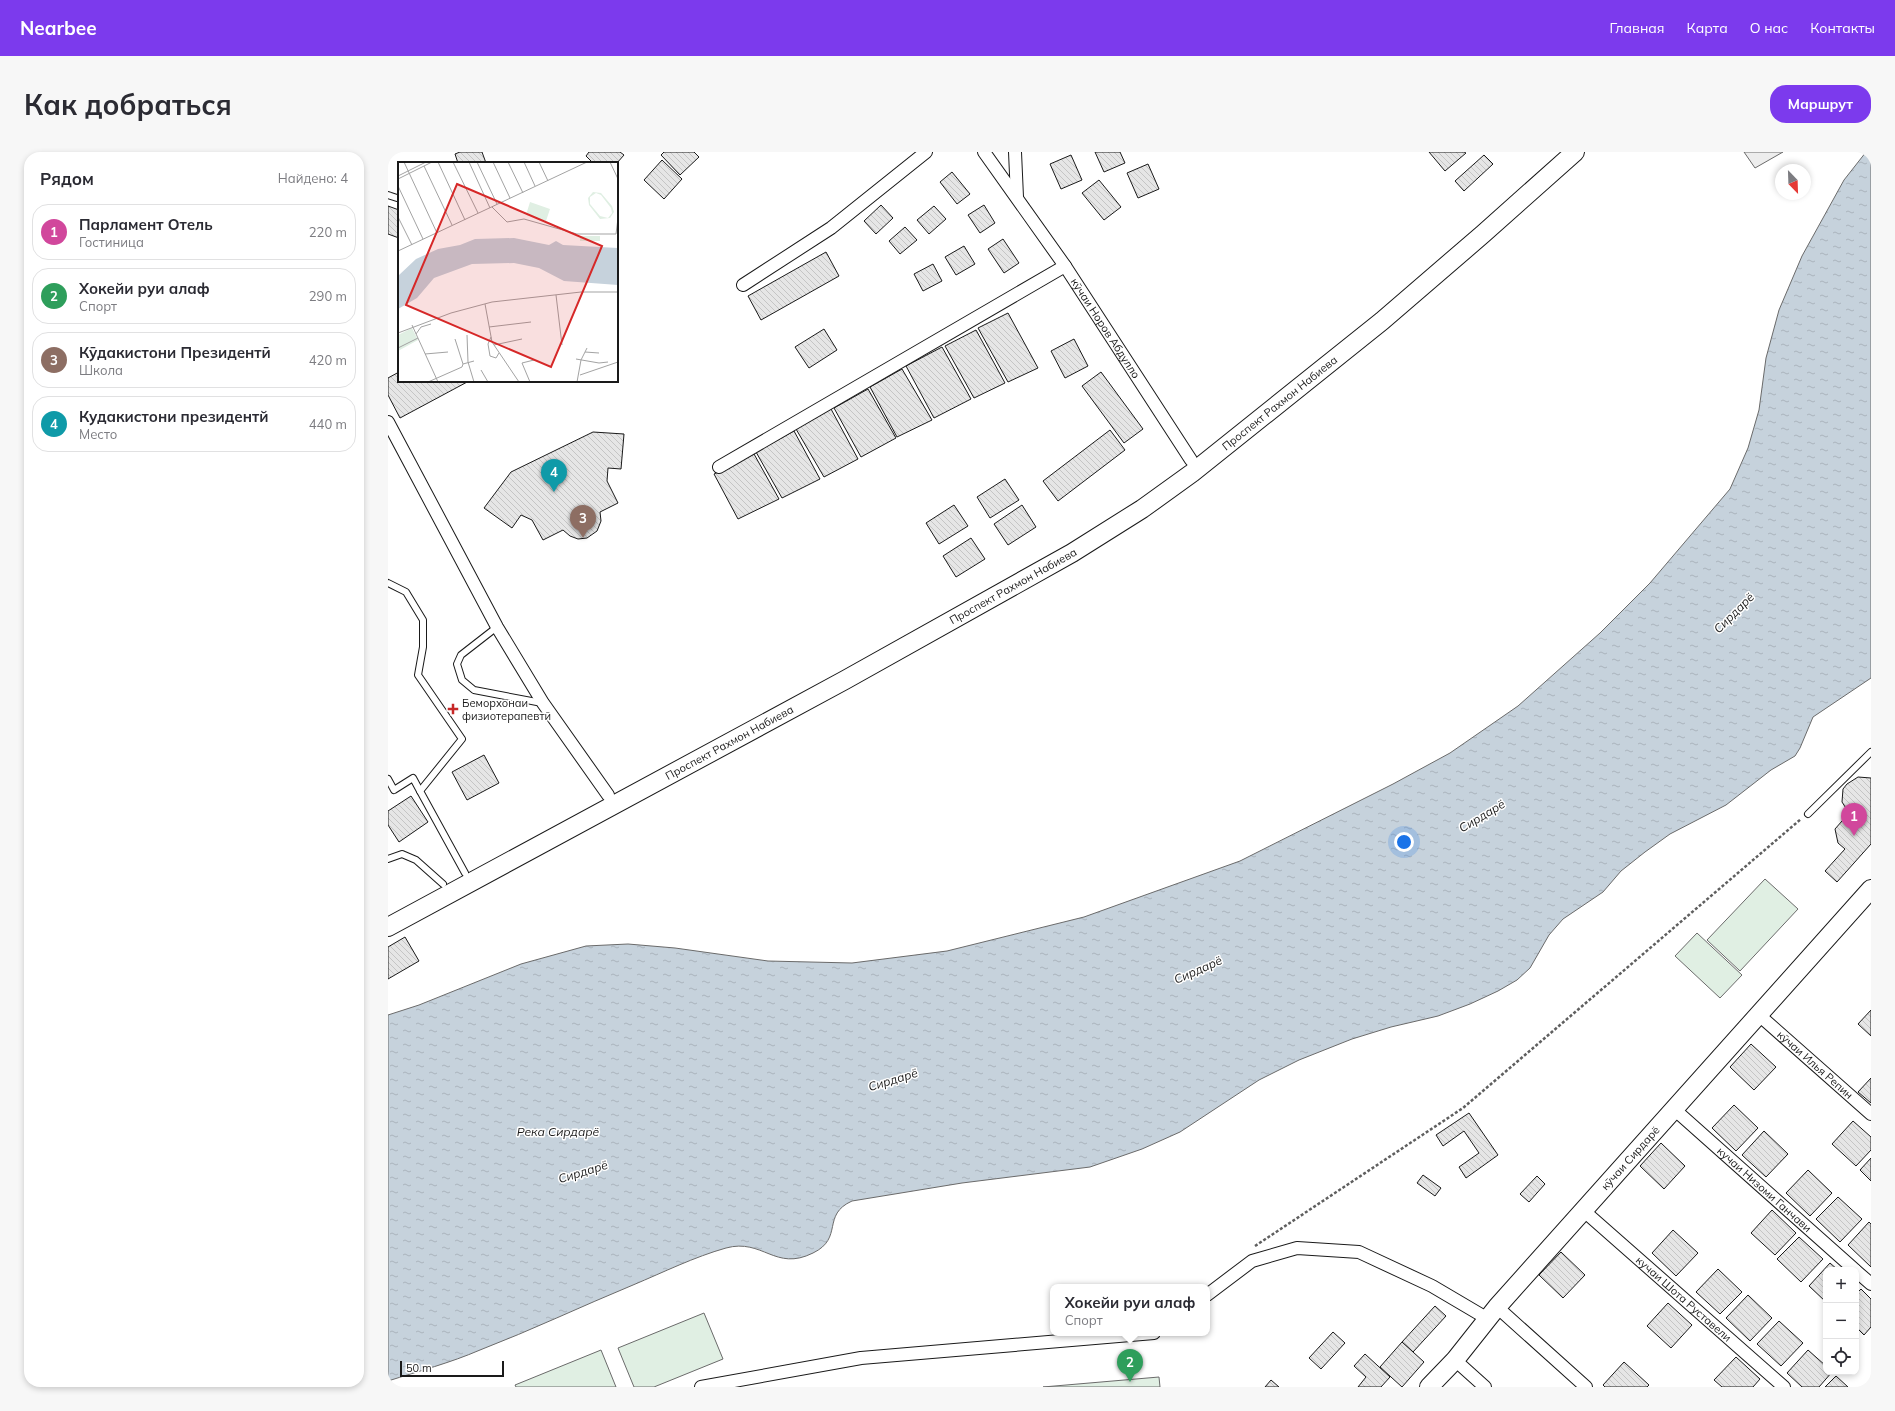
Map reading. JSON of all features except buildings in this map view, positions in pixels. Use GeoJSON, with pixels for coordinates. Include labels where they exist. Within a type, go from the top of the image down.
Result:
{"type":"FeatureCollection","features":[{"type":"Feature","properties":{"kind":"main road","name":"Проспект Рахмон Набиева"},"geometry":{"type":"LineString","coordinates":[[388,914],[755,715],[890,644],[1066,546],[1138,500],[1324,356],[1428,269],[1558,152]]}},
{"type":"Feature","properties":{"kind":"main road","name":"Проспект Рахмон Набиева"},"geometry":{"type":"LineString","coordinates":[[388,927],[845,680],[1072,553],[1142,509],[1192,473],[1382,321],[1576,152]]}},
{"type":"Feature","properties":{"kind":"main road","name":"кӯчаи Сирдарё"},"geometry":{"type":"LineString","coordinates":[[1429,1387],[1455,1360],[1492,1313],[1834,930],[1870,892]]}},
{"type":"Feature","properties":{"kind":"street"},"geometry":{"type":"LineString","coordinates":[[743,285],[831,228],[926,152]]}},
{"type":"Feature","properties":{"kind":"street","name":"кӯчаи Норов Абдулло"},"geometry":{"type":"LineString","coordinates":[[984,152],[1018,197],[1191,460]]}},
{"type":"Feature","properties":{"kind":"street","name":"кӯчаи Норов Абдулло"},"geometry":{"type":"LineString","coordinates":[[1015,152],[1018,197]]}},
{"type":"Feature","properties":{"kind":"street"},"geometry":{"type":"LineString","coordinates":[[718,467],[1064,266]]}},
{"type":"Feature","properties":{"kind":"street"},"geometry":{"type":"LineString","coordinates":[[388,422],[497,627],[543,703],[608,795]]}},
{"type":"Feature","properties":{"kind":"street","name":"кӯчаи Илья Репин"},"geometry":{"type":"LineString","coordinates":[[1759,1015],[1871,1114]]}},
{"type":"Feature","properties":{"kind":"street","name":"кучаи Низоми Ганчави"},"geometry":{"type":"LineString","coordinates":[[1674,1109],[1853,1267]]}},
{"type":"Feature","properties":{"kind":"street","name":"кучаи Шота Руставели"},"geometry":{"type":"LineString","coordinates":[[1584,1211],[1784,1387]]}},
{"type":"Feature","properties":{"kind":"street"},"geometry":{"type":"LineString","coordinates":[[1210,1293],[1252,1261],[1297,1248],[1359,1252],[1492,1313],[1586,1387]]}},
{"type":"Feature","properties":{"kind":"street","name":"кучаи Низоми Ганчави"},"geometry":{"type":"LineString","coordinates":[[1859,1273],[1871,1284]]}},
{"type":"Feature","properties":{"kind":"street"},"geometry":{"type":"LineString","coordinates":[[701,1387],[861,1358],[1119,1336]]}},
{"type":"Feature","properties":{"kind":"street"},"geometry":{"type":"LineString","coordinates":[[1455,1360],[1485,1387]]}},
{"type":"Feature","properties":{"kind":"lane"},"geometry":{"type":"LineString","coordinates":[[388,195],[397,198]]}},
{"type":"Feature","properties":{"kind":"lane"},"geometry":{"type":"LineString","coordinates":[[388,583],[406,592],[422,620],[422,647],[418,674],[462,739],[420,791]]}},
{"type":"Feature","properties":{"kind":"lane"},"geometry":{"type":"LineString","coordinates":[[497,627],[461,655],[457,664],[462,680],[474,690],[543,703]]}},
{"type":"Feature","properties":{"kind":"lane"},"geometry":{"type":"LineString","coordinates":[[1808,814],[1871,752]]}},
{"type":"Feature","properties":{"kind":"lane"},"geometry":{"type":"LineString","coordinates":[[388,779],[394,790],[413,778],[464,872]]}},
{"type":"Feature","properties":{"kind":"lane"},"geometry":{"type":"LineString","coordinates":[[388,859],[402,854],[416,860],[443,884]]}},
{"type":"Feature","properties":{"kind":"path"},"geometry":{"type":"LineString","coordinates":[[1252,1261],[1252,1248],[1464,1108],[1808,814]]}},
{"type":"Feature","properties":{"kind":"green space"},"geometry":{"type":"Polygon","coordinates":[[[1765,879],[1798,909],[1740,971],[1707,940],[1765,879]]]}},
{"type":"Feature","properties":{"kind":"green space"},"geometry":{"type":"Polygon","coordinates":[[[1697,933],[1742,975],[1720,998],[1675,956],[1697,933]]]}},
{"type":"Feature","properties":{"kind":"green space"},"geometry":{"type":"Polygon","coordinates":[[[704,1313],[723,1359],[654,1387],[634,1387],[618,1348],[704,1313]]]}},
{"type":"Feature","properties":{"kind":"green space"},"geometry":{"type":"Polygon","coordinates":[[[601,1350],[616,1387],[516,1387],[515,1385],[601,1350]]]}},
{"type":"Feature","properties":{"kind":"green space"},"geometry":{"type":"Polygon","coordinates":[[[1159,1377],[1160,1387],[1043,1387],[1159,1377]]]}},
{"type":"Feature","properties":{"kind":"shaded area"},"geometry":{"type":"Polygon","coordinates":[[[1744,152],[1783,152],[1755,168],[1744,152]]]}},
{"type":"Feature","properties":{"kind":"water","name":"Река Сирдарё"},"geometry":{"type":"Polygon","coordinates":[[[1866,152],[1871,152],[1871,678],[1813,717],[1795,756],[1771,770],[1726,805],[1670,834],[1645,852],[1621,871],[1603,892],[1563,919],[1549,935],[1530,968],[1517,980],[1470,1004],[1438,1016],[1391,1027],[1352,1039],[1299,1060],[1259,1080],[1180,1132],[1142,1149],[1090,1167],[962,1183],[852,1201],[837,1213],[828,1241],[813,1253],[800,1258],[789,1259],[750,1247],[739,1246],[726,1248],[679,1265],[469,1355],[388,1381],[388,1015],[419,1005],[521,964],[586,946],[628,944],[675,948],[768,961],[852,963],[947,951],[1084,917],[1240,861],[1393,784],[1450,753],[1518,706],[1600,633],[1650,583],[1730,489],[1748,448],[1759,410],[1766,358],[1779,310],[1802,256],[1844,180],[1866,152]]]}},
{"type":"Feature","properties":{"kind":"place","name":"Кудакистони президентй"},"geometry":{"type":"Point","coordinates":[554,492]}},
{"type":"Feature","properties":{"kind":"place","name":"Кӯдакистони Президентӣ"},"geometry":{"type":"Point","coordinates":[583,538]}},
{"type":"Feature","properties":{"kind":"place","name":"Беморхонаи физиотерапевтӣ"},"geometry":{"type":"Point","coordinates":[453,709]}},
{"type":"Feature","properties":{"kind":"place","name":"Парламент Отель"},"geometry":{"type":"Point","coordinates":[1854,836]}},
{"type":"Feature","properties":{"kind":"place","name":"Хокейи руи алаф"},"geometry":{"type":"Point","coordinates":[1130,1382]}},
{"type":"Feature","properties":{"kind":"water label","name":"Сирдарё"},"geometry":{"type":"Point","coordinates":[1734,613]}},
{"type":"Feature","properties":{"kind":"water label","name":"Сирдарё"},"geometry":{"type":"Point","coordinates":[1482,816]}},
{"type":"Feature","properties":{"kind":"water label","name":"Сирдарё"},"geometry":{"type":"Point","coordinates":[1198,970]}},
{"type":"Feature","properties":{"kind":"water label","name":"Сирдарё"},"geometry":{"type":"Point","coordinates":[893,1080]}},
{"type":"Feature","properties":{"kind":"water label","name":"Сирдарё"},"geometry":{"type":"Point","coordinates":[583,1172]}}]}
